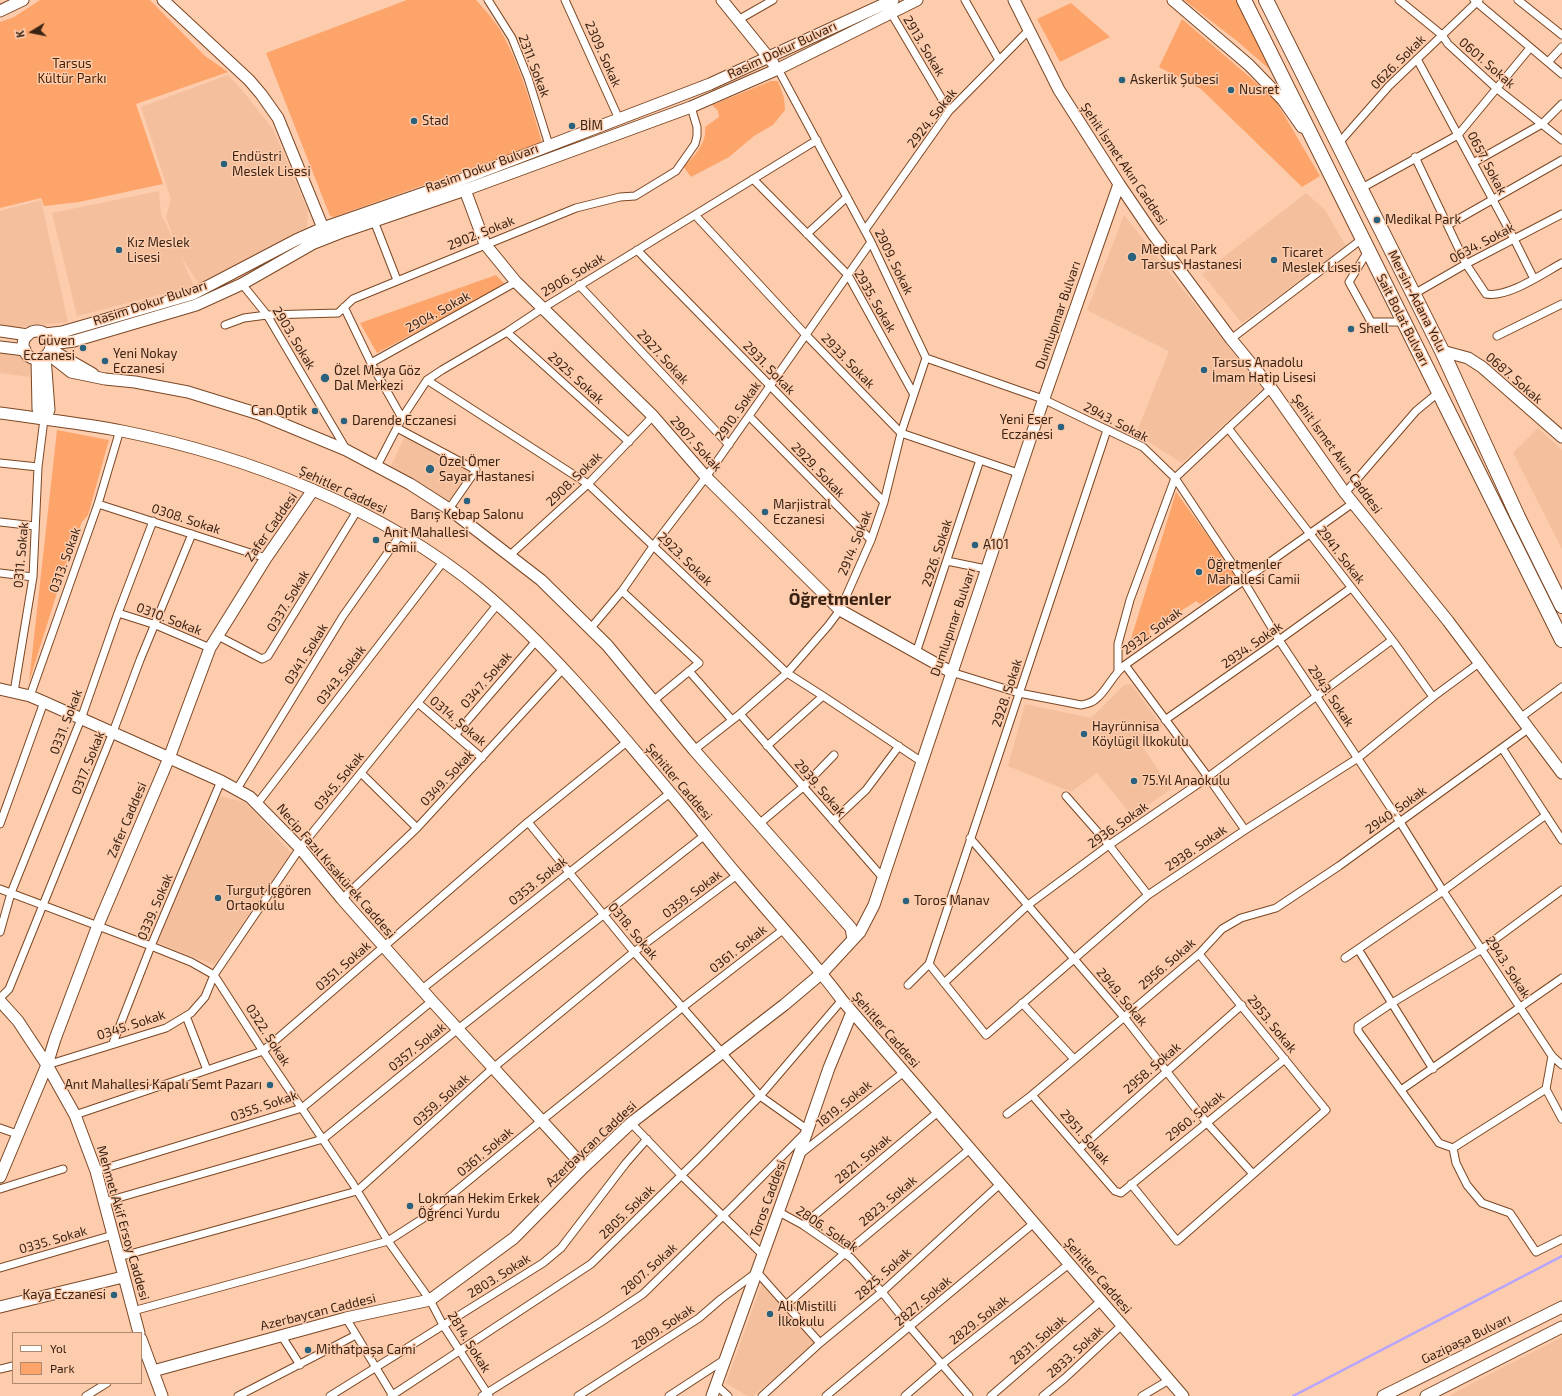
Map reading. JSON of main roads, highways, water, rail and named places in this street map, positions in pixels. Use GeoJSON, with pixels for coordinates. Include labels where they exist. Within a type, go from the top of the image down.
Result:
{"type":"FeatureCollection","features":[{"type":"Feature","properties":{"kind":"highway","name":"Sait Bolat Bulvarı"},"geometry":{"type":"LineString","coordinates":[[1244,0],[1562,640]]}},
{"type":"Feature","properties":{"kind":"highway","name":"Mersin-Adana Yolu"},"geometry":{"type":"LineString","coordinates":[[1266,0],[1442,351],[1518,517],[1562,606]]}},
{"type":"Feature","properties":{"kind":"waterway"},"geometry":{"type":"LineString","coordinates":[[1293,1396],[1562,1256]]}},
{"type":"Feature","properties":{"kind":"place","name":"Askerlik Şubesi"},"geometry":{"type":"Point","coordinates":[1122,80]}},
{"type":"Feature","properties":{"kind":"place","name":"Nusret"},"geometry":{"type":"Point","coordinates":[1231,90]}},
{"type":"Feature","properties":{"kind":"place","name":"Stad"},"geometry":{"type":"Point","coordinates":[414,121]}},
{"type":"Feature","properties":{"kind":"place","name":"BİM"},"geometry":{"type":"Point","coordinates":[572,126]}},
{"type":"Feature","properties":{"kind":"place","name":"Endüstri Meslek Lisesi"},"geometry":{"type":"Point","coordinates":[224,164]}},
{"type":"Feature","properties":{"kind":"place","name":"Medikal Park"},"geometry":{"type":"Point","coordinates":[1377,220]}},
{"type":"Feature","properties":{"kind":"place","name":"Kız Meslek Lisesi"},"geometry":{"type":"Point","coordinates":[119,250]}},
{"type":"Feature","properties":{"kind":"place","name":"Medical Park Tarsus Hastanesi"},"geometry":{"type":"Point","coordinates":[1132,257]}},
{"type":"Feature","properties":{"kind":"place","name":"Ticaret Meslek Lisesi"},"geometry":{"type":"Point","coordinates":[1274,260]}},
{"type":"Feature","properties":{"kind":"place","name":"Shell"},"geometry":{"type":"Point","coordinates":[1351,329]}},
{"type":"Feature","properties":{"kind":"place","name":"Güven Eczanesi"},"geometry":{"type":"Point","coordinates":[83,348]}},
{"type":"Feature","properties":{"kind":"place","name":"Yeni Nokay Eczanesi"},"geometry":{"type":"Point","coordinates":[105,361]}},
{"type":"Feature","properties":{"kind":"place","name":"Tarsus Anadolu İmam Hatip Lisesi"},"geometry":{"type":"Point","coordinates":[1204,370]}},
{"type":"Feature","properties":{"kind":"place","name":"Özel Maya Göz Dal Merkezi"},"geometry":{"type":"Point","coordinates":[325,378]}},
{"type":"Feature","properties":{"kind":"place","name":"Can Optik"},"geometry":{"type":"Point","coordinates":[315,411]}},
{"type":"Feature","properties":{"kind":"place","name":"Darende Eczanesi"},"geometry":{"type":"Point","coordinates":[344,421]}},
{"type":"Feature","properties":{"kind":"place","name":"Yeni Eser Eczanesi"},"geometry":{"type":"Point","coordinates":[1061,427]}},
{"type":"Feature","properties":{"kind":"place","name":"Özel Ömer Sayar Hastanesi"},"geometry":{"type":"Point","coordinates":[430,469]}},
{"type":"Feature","properties":{"kind":"place","name":"Barış Kebap Salonu"},"geometry":{"type":"Point","coordinates":[467,501]}},
{"type":"Feature","properties":{"kind":"place","name":"Marjistral Eczanesi"},"geometry":{"type":"Point","coordinates":[765,512]}},
{"type":"Feature","properties":{"kind":"place","name":"Anıt Mahallesi Camii"},"geometry":{"type":"Point","coordinates":[376,540]}},
{"type":"Feature","properties":{"kind":"place","name":"A101"},"geometry":{"type":"Point","coordinates":[975,545]}},
{"type":"Feature","properties":{"kind":"place","name":"Öğretmenler Mahallesi Camii"},"geometry":{"type":"Point","coordinates":[1199,572]}},
{"type":"Feature","properties":{"kind":"place","name":"Hayrünnisa Köylügil İlkokulu"},"geometry":{"type":"Point","coordinates":[1084,734]}},
{"type":"Feature","properties":{"kind":"place","name":"75.Yıl Anaokulu"},"geometry":{"type":"Point","coordinates":[1134,781]}},
{"type":"Feature","properties":{"kind":"place","name":"Turgut İçgören Ortaokulu"},"geometry":{"type":"Point","coordinates":[218,898]}},
{"type":"Feature","properties":{"kind":"place","name":"Toros Manav"},"geometry":{"type":"Point","coordinates":[906,901]}},
{"type":"Feature","properties":{"kind":"place","name":"Anıt Mahallesi Kapalı Semt Pazarı"},"geometry":{"type":"Point","coordinates":[270,1085]}},
{"type":"Feature","properties":{"kind":"place","name":"Lokman Hekim Erkek Öğrenci Yurdu"},"geometry":{"type":"Point","coordinates":[410,1206]}},
{"type":"Feature","properties":{"kind":"place","name":"Kaya Eczanesi"},"geometry":{"type":"Point","coordinates":[114,1295]}},
{"type":"Feature","properties":{"kind":"place","name":"Ali Mistilli İlkokulu"},"geometry":{"type":"Point","coordinates":[770,1314]}},
{"type":"Feature","properties":{"kind":"place","name":"Mithatpaşa Cami"},"geometry":{"type":"Point","coordinates":[308,1350]}},
{"type":"Feature","properties":{"kind":"district","name":"Öğretmenler"},"geometry":{"type":"Point","coordinates":[840,599]}},
{"type":"Feature","properties":{"kind":"park label","name":"Tarsus Kültür Parkı"},"geometry":{"type":"Point","coordinates":[72,72]}}]}
